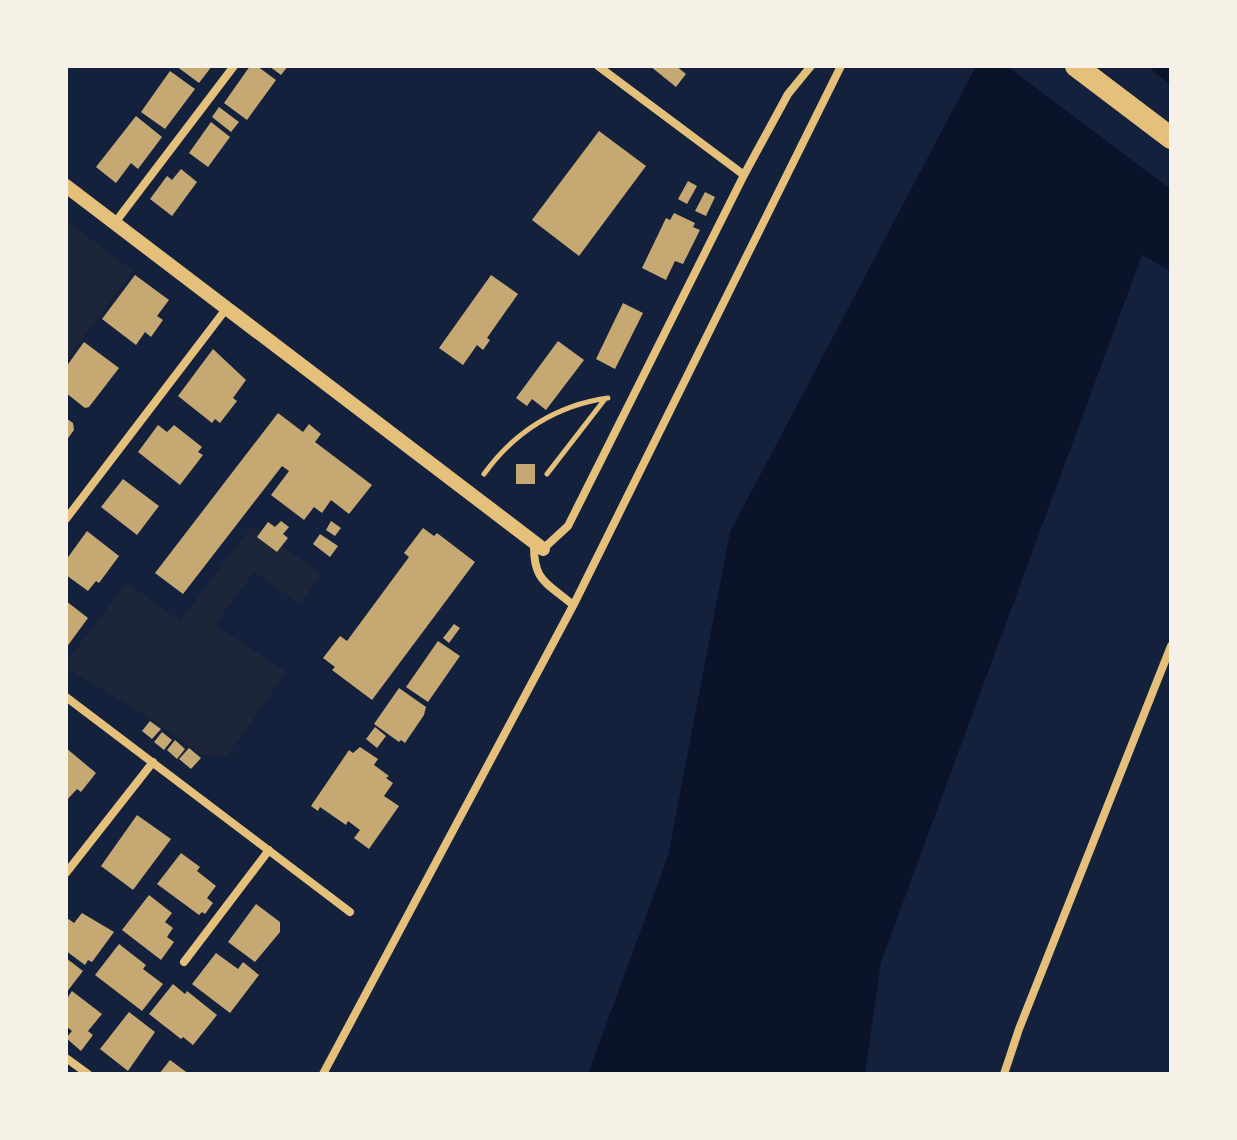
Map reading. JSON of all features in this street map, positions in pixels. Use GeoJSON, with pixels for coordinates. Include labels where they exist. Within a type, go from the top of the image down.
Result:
{"type":"FeatureCollection","features":[{"type":"Feature","properties":{"kind":"highway"},"geometry":{"type":"LineString","coordinates":[[1076,66],[1171,138]]}},
{"type":"Feature","properties":{"kind":"street"},"geometry":{"type":"LineString","coordinates":[[114,224],[234,66]]}},
{"type":"Feature","properties":{"kind":"street"},"geometry":{"type":"LineString","coordinates":[[598,66],[744,175]]}},
{"type":"Feature","properties":{"kind":"street"},"geometry":{"type":"LineString","coordinates":[[573,605],[543,580],[534,566],[538,546],[568,526],[744,175],[788,94],[811,66]]}},
{"type":"Feature","properties":{"kind":"street"},"geometry":{"type":"LineString","coordinates":[[323,1074],[573,605],[841,66]]}},
{"type":"Feature","properties":{"kind":"street"},"geometry":{"type":"LineString","coordinates":[[66,186],[538,546]]}},
{"type":"Feature","properties":{"kind":"street"},"geometry":{"type":"LineString","coordinates":[[66,519],[226,309]]}},
{"type":"Feature","properties":{"kind":"street"},"geometry":{"type":"LineString","coordinates":[[1004,1074],[1171,646]]}},
{"type":"Feature","properties":{"kind":"street"},"geometry":{"type":"LineString","coordinates":[[66,697],[350,912]]}},
{"type":"Feature","properties":{"kind":"street"},"geometry":{"type":"LineString","coordinates":[[66,873],[153,762]]}},
{"type":"Feature","properties":{"kind":"street"},"geometry":{"type":"LineString","coordinates":[[184,962],[269,850]]}},
{"type":"Feature","properties":{"kind":"street"},"geometry":{"type":"LineString","coordinates":[[66,1058],[88,1074]]}},
{"type":"Feature","properties":{"kind":"path"},"geometry":{"type":"LineString","coordinates":[[547,474],[606,398]]}},
{"type":"Feature","properties":{"kind":"path"},"geometry":{"type":"LineString","coordinates":[[470,494],[496,457],[536,423],[567,408],[606,398],[631,401]]}},
{"type":"Feature","properties":{"kind":"shaded area"},"geometry":{"type":"Polygon","coordinates":[[[976,66],[1171,66],[1171,271],[1142,255],[881,962],[865,1074],[588,1074],[668,856],[730,532],[976,66]]]}},
{"type":"Feature","properties":{"kind":"shaded area"},"geometry":{"type":"Polygon","coordinates":[[[66,220],[133,271],[66,360],[66,220]]]}},
{"type":"Feature","properties":{"kind":"shaded area"},"geometry":{"type":"Polygon","coordinates":[[[252,526],[322,573],[300,604],[254,572],[215,625],[286,672],[227,756],[202,755],[150,718],[66,668],[66,662],[127,583],[180,621],[252,526]]]}},
{"type":"Feature","properties":{"kind":"pier"},"geometry":{"type":"Polygon","coordinates":[[[1007,66],[1147,66],[1171,85],[1171,194],[1168,187],[1007,66]]]}},
{"type":"Feature","properties":{"kind":"building"},"geometry":{"type":"Polygon","coordinates":[[[176,66],[212,66],[199,83],[176,66]]]}},
{"type":"Feature","properties":{"kind":"building"},"geometry":{"type":"Polygon","coordinates":[[[250,66],[257,66],[276,80],[247,120],[224,103],[250,66]]]}},
{"type":"Feature","properties":{"kind":"building"},"geometry":{"type":"Polygon","coordinates":[[[269,66],[288,66],[281,75],[269,66]]]}},
{"type":"Feature","properties":{"kind":"building"},"geometry":{"type":"Polygon","coordinates":[[[650,66],[676,66],[686,74],[676,87],[650,66]]]}},
{"type":"Feature","properties":{"kind":"building"},"geometry":{"type":"Polygon","coordinates":[[[170,71],[195,89],[165,129],[141,112],[170,71]]]}},
{"type":"Feature","properties":{"kind":"building"},"geometry":{"type":"Polygon","coordinates":[[[219,107],[239,122],[231,132],[212,117],[219,107]]]}},
{"type":"Feature","properties":{"kind":"building"},"geometry":{"type":"Polygon","coordinates":[[[136,116],[162,137],[138,169],[131,163],[116,183],[96,167],[136,116]]]}},
{"type":"Feature","properties":{"kind":"building"},"geometry":{"type":"Polygon","coordinates":[[[211,122],[230,137],[208,167],[189,153],[211,122]]]}},
{"type":"Feature","properties":{"kind":"building"},"geometry":{"type":"Polygon","coordinates":[[[599,131],[646,166],[579,256],[532,220],[599,131]]]}},
{"type":"Feature","properties":{"kind":"building"},"geometry":{"type":"Polygon","coordinates":[[[181,169],[197,182],[172,216],[150,199],[167,176],[172,180],[181,169]]]}},
{"type":"Feature","properties":{"kind":"building"},"geometry":{"type":"Polygon","coordinates":[[[688,181],[697,186],[687,204],[678,199],[688,181]]]}},
{"type":"Feature","properties":{"kind":"building"},"geometry":{"type":"Polygon","coordinates":[[[705,192],[715,197],[706,216],[695,211],[705,192]]]}},
{"type":"Feature","properties":{"kind":"building"},"geometry":{"type":"Polygon","coordinates":[[[674,213],[695,223],[693,227],[700,230],[683,264],[675,261],[666,280],[642,268],[666,218],[670,220],[674,213]]]}},
{"type":"Feature","properties":{"kind":"building"},"geometry":{"type":"Polygon","coordinates":[[[135,275],[169,300],[157,316],[163,320],[151,337],[145,332],[136,345],[102,319],[135,275]]]}},
{"type":"Feature","properties":{"kind":"building"},"geometry":{"type":"Polygon","coordinates":[[[491,275],[518,294],[487,338],[490,340],[483,350],[477,345],[463,365],[439,348],[491,275]]]}},
{"type":"Feature","properties":{"kind":"building"},"geometry":{"type":"Polygon","coordinates":[[[623,303],[643,313],[615,369],[596,359],[623,303]]]}},
{"type":"Feature","properties":{"kind":"building"},"geometry":{"type":"Polygon","coordinates":[[[558,341],[584,360],[546,410],[532,399],[527,406],[516,398],[558,341]]]}},
{"type":"Feature","properties":{"kind":"building"},"geometry":{"type":"Polygon","coordinates":[[[84,342],[119,368],[89,407],[85,408],[66,393],[66,367],[84,342]]]}},
{"type":"Feature","properties":{"kind":"building"},"geometry":{"type":"Polygon","coordinates":[[[213,349],[246,380],[233,398],[237,401],[220,423],[215,419],[212,423],[178,396],[213,349]]]}},
{"type":"Feature","properties":{"kind":"building"},"geometry":{"type":"Polygon","coordinates":[[[278,413],[303,432],[309,424],[321,434],[315,442],[372,485],[349,514],[331,500],[322,513],[314,507],[304,520],[271,495],[289,471],[282,466],[183,594],[155,573],[278,413]]]}},
{"type":"Feature","properties":{"kind":"building"},"geometry":{"type":"Polygon","coordinates":[[[66,418],[73,423],[74,430],[66,441],[66,418]]]}},
{"type":"Feature","properties":{"kind":"building"},"geometry":{"type":"Polygon","coordinates":[[[158,425],[167,432],[174,425],[202,447],[198,452],[203,455],[180,485],[138,452],[158,425]]]}},
{"type":"Feature","properties":{"kind":"building"},"geometry":{"type":"Polygon","coordinates":[[[516,464],[535,464],[535,484],[516,484],[516,464]]]}},
{"type":"Feature","properties":{"kind":"building"},"geometry":{"type":"Polygon","coordinates":[[[123,479],[159,506],[137,535],[101,507],[123,479]]]}},
{"type":"Feature","properties":{"kind":"building"},"geometry":{"type":"Polygon","coordinates":[[[281,521],[289,527],[283,534],[288,538],[277,552],[257,537],[268,522],[275,527],[281,521]]]}},
{"type":"Feature","properties":{"kind":"building"},"geometry":{"type":"Polygon","coordinates":[[[331,521],[341,528],[335,536],[326,530],[331,521]]]}},
{"type":"Feature","properties":{"kind":"building"},"geometry":{"type":"Polygon","coordinates":[[[423,528],[434,536],[437,533],[475,562],[372,700],[332,670],[335,667],[323,658],[340,636],[347,641],[409,557],[404,553],[423,528]]]}},
{"type":"Feature","properties":{"kind":"building"},"geometry":{"type":"Polygon","coordinates":[[[87,531],[119,556],[99,583],[96,581],[88,591],[66,575],[66,560],[87,531]]]}},
{"type":"Feature","properties":{"kind":"building"},"geometry":{"type":"Polygon","coordinates":[[[320,534],[338,546],[330,557],[313,544],[320,534]]]}},
{"type":"Feature","properties":{"kind":"building"},"geometry":{"type":"Polygon","coordinates":[[[66,601],[88,618],[66,648],[66,601]]]}},
{"type":"Feature","properties":{"kind":"building"},"geometry":{"type":"Polygon","coordinates":[[[454,624],[460,628],[449,643],[443,638],[454,624]]]}},
{"type":"Feature","properties":{"kind":"building"},"geometry":{"type":"Polygon","coordinates":[[[438,641],[460,656],[428,702],[406,687],[438,641]]]}},
{"type":"Feature","properties":{"kind":"building"},"geometry":{"type":"Polygon","coordinates":[[[399,688],[426,707],[405,743],[374,724],[399,688]]]}},
{"type":"Feature","properties":{"kind":"building"},"geometry":{"type":"Polygon","coordinates":[[[150,721],[161,729],[152,739],[142,731],[150,721]]]}},
{"type":"Feature","properties":{"kind":"building"},"geometry":{"type":"Polygon","coordinates":[[[375,727],[386,736],[377,748],[366,739],[375,727]]]}},
{"type":"Feature","properties":{"kind":"building"},"geometry":{"type":"Polygon","coordinates":[[[162,732],[172,740],[164,750],[154,742],[162,732]]]}},
{"type":"Feature","properties":{"kind":"building"},"geometry":{"type":"Polygon","coordinates":[[[175,740],[185,749],[177,759],[167,750],[175,740]]]}},
{"type":"Feature","properties":{"kind":"building"},"geometry":{"type":"Polygon","coordinates":[[[360,747],[378,759],[374,765],[393,783],[384,796],[399,806],[369,849],[354,838],[360,830],[348,821],[346,825],[320,807],[318,811],[311,806],[349,750],[353,753],[360,747]]]}},
{"type":"Feature","properties":{"kind":"building"},"geometry":{"type":"Polygon","coordinates":[[[66,748],[96,773],[81,792],[77,789],[66,801],[66,748]]]}},
{"type":"Feature","properties":{"kind":"building"},"geometry":{"type":"Polygon","coordinates":[[[189,748],[201,758],[191,769],[179,759],[189,748]]]}},
{"type":"Feature","properties":{"kind":"building"},"geometry":{"type":"Polygon","coordinates":[[[137,815],[171,839],[133,890],[101,866],[137,815]]]}},
{"type":"Feature","properties":{"kind":"building"},"geometry":{"type":"Polygon","coordinates":[[[181,853],[200,867],[197,871],[216,886],[207,898],[213,903],[205,914],[202,912],[199,915],[157,884],[181,853]]]}},
{"type":"Feature","properties":{"kind":"building"},"geometry":{"type":"Polygon","coordinates":[[[149,895],[172,913],[165,922],[173,928],[167,937],[174,942],[161,960],[122,930],[149,895]]]}},
{"type":"Feature","properties":{"kind":"building"},"geometry":{"type":"Polygon","coordinates":[[[256,904],[280,922],[280,932],[255,962],[228,942],[256,904]]]}},
{"type":"Feature","properties":{"kind":"building"},"geometry":{"type":"Polygon","coordinates":[[[82,913],[114,932],[92,962],[88,960],[85,965],[66,951],[66,920],[74,923],[82,913]]]}},
{"type":"Feature","properties":{"kind":"building"},"geometry":{"type":"Polygon","coordinates":[[[119,944],[146,965],[143,969],[163,984],[142,1011],[95,975],[119,944]]]}},
{"type":"Feature","properties":{"kind":"building"},"geometry":{"type":"Polygon","coordinates":[[[216,953],[238,969],[243,962],[259,975],[230,1013],[192,984],[216,953]]]}},
{"type":"Feature","properties":{"kind":"building"},"geometry":{"type":"Polygon","coordinates":[[[66,958],[83,971],[66,993],[66,958]]]}},
{"type":"Feature","properties":{"kind":"building"},"geometry":{"type":"Polygon","coordinates":[[[173,984],[217,1015],[193,1045],[149,1014],[173,984]]]}},
{"type":"Feature","properties":{"kind":"building"},"geometry":{"type":"Polygon","coordinates":[[[72,991],[102,1014],[88,1031],[93,1035],[81,1051],[66,1038],[72,1031],[66,1026],[66,1000],[72,991]]]}},
{"type":"Feature","properties":{"kind":"building"},"geometry":{"type":"Polygon","coordinates":[[[129,1012],[155,1032],[128,1071],[100,1049],[129,1012]]]}},
{"type":"Feature","properties":{"kind":"building"},"geometry":{"type":"Polygon","coordinates":[[[170,1060],[189,1074],[159,1074],[170,1060]]]}}]}
